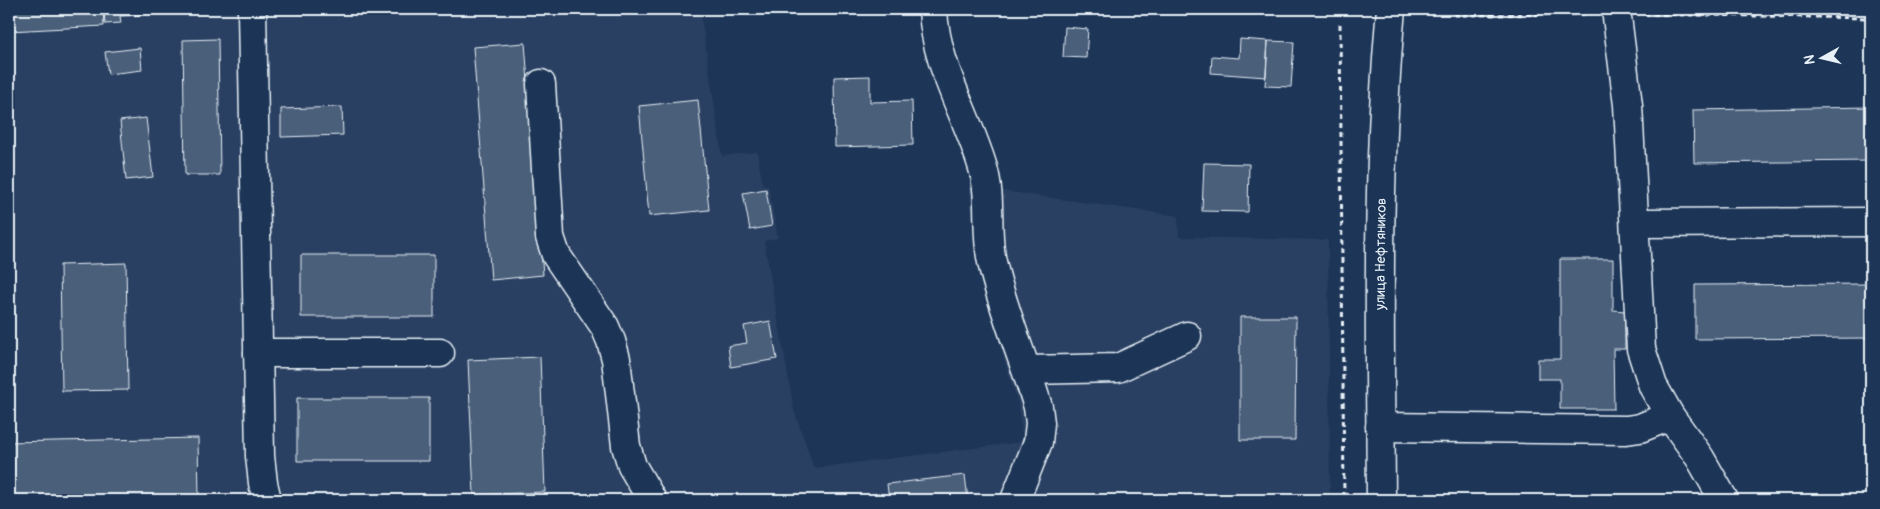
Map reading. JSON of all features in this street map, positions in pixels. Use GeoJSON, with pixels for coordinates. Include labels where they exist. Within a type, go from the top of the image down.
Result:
{"type":"FeatureCollection","features":[{"type":"Feature","properties":{"kind":"street"},"geometry":{"type":"LineString","coordinates":[[252,9],[260,456],[267,500]]}},
{"type":"Feature","properties":{"kind":"street"},"geometry":{"type":"LineString","coordinates":[[933,9],[941,56],[984,170],[992,260],[1038,407],[1040,423],[1038,442],[1015,500]]}},
{"type":"Feature","properties":{"kind":"street","name":"улица Нефтяников"},"geometry":{"type":"LineString","coordinates":[[1380,500],[1381,194],[1384,93],[1391,9]]}},
{"type":"Feature","properties":{"kind":"street"},"geometry":{"type":"LineString","coordinates":[[1616,11],[1628,105],[1641,349],[1653,386],[1670,416],[1700,458],[1724,500]]}},
{"type":"Feature","properties":{"kind":"street"},"geometry":{"type":"LineString","coordinates":[[541,84],[550,237],[556,255],[604,327],[611,341],[616,360],[626,446],[632,466],[652,500]]}},
{"type":"Feature","properties":{"kind":"street"},"geometry":{"type":"LineString","coordinates":[[1635,223],[1871,222]]}},
{"type":"Feature","properties":{"kind":"street"},"geometry":{"type":"LineString","coordinates":[[1027,370],[1118,368],[1186,336]]}},
{"type":"Feature","properties":{"kind":"street"},"geometry":{"type":"LineString","coordinates":[[258,353],[440,353]]}},
{"type":"Feature","properties":{"kind":"street"},"geometry":{"type":"LineString","coordinates":[[1380,427],[1626,430],[1640,428],[1670,416]]}},
{"type":"Feature","properties":{"kind":"path"},"geometry":{"type":"LineString","coordinates":[[1454,15],[1616,11],[1871,18]]}},
{"type":"Feature","properties":{"kind":"path"},"geometry":{"type":"LineString","coordinates":[[1340,24],[1344,500]]}},
{"type":"Feature","properties":{"kind":"shaded area"},"geometry":{"type":"Polygon","coordinates":[[[9,9],[700,9],[722,156],[757,152],[763,186],[768,185],[778,238],[764,241],[794,410],[814,468],[1023,442],[1018,404],[980,281],[969,186],[1178,216],[1179,237],[1328,240],[1330,500],[9,500],[9,9]]]}},
{"type":"Feature","properties":{"kind":"building"},"geometry":{"type":"Polygon","coordinates":[[[9,9],[103,9],[104,26],[9,31],[9,9]]]}},
{"type":"Feature","properties":{"kind":"building"},"geometry":{"type":"Polygon","coordinates":[[[104,9],[141,9],[141,15],[120,16],[121,23],[105,24],[104,9]]]}},
{"type":"Feature","properties":{"kind":"building"},"geometry":{"type":"Polygon","coordinates":[[[1065,27],[1088,29],[1086,58],[1063,57],[1065,27]]]}},
{"type":"Feature","properties":{"kind":"building"},"geometry":{"type":"Polygon","coordinates":[[[218,39],[220,175],[185,175],[183,40],[218,39]]]}},
{"type":"Feature","properties":{"kind":"building"},"geometry":{"type":"Polygon","coordinates":[[[1240,39],[1268,41],[1266,77],[1211,73],[1212,56],[1239,58],[1240,39]]]}},
{"type":"Feature","properties":{"kind":"building"},"geometry":{"type":"Polygon","coordinates":[[[1268,41],[1294,42],[1291,87],[1265,86],[1268,41]]]}},
{"type":"Feature","properties":{"kind":"building"},"geometry":{"type":"Polygon","coordinates":[[[525,43],[543,275],[491,280],[473,47],[525,43]]]}},
{"type":"Feature","properties":{"kind":"building"},"geometry":{"type":"Polygon","coordinates":[[[140,48],[142,70],[108,74],[105,52],[140,48]]]}},
{"type":"Feature","properties":{"kind":"building"},"geometry":{"type":"Polygon","coordinates":[[[870,76],[870,102],[912,101],[913,145],[835,147],[834,77],[870,76]]]}},
{"type":"Feature","properties":{"kind":"building"},"geometry":{"type":"Polygon","coordinates":[[[698,100],[709,210],[649,216],[639,106],[698,100]]]}},
{"type":"Feature","properties":{"kind":"building"},"geometry":{"type":"Polygon","coordinates":[[[342,107],[343,135],[281,137],[281,109],[342,107]]]}},
{"type":"Feature","properties":{"kind":"building"},"geometry":{"type":"Polygon","coordinates":[[[1871,107],[1871,161],[1694,163],[1693,110],[1871,107]]]}},
{"type":"Feature","properties":{"kind":"building"},"geometry":{"type":"Polygon","coordinates":[[[146,118],[153,177],[126,180],[120,121],[146,118]]]}},
{"type":"Feature","properties":{"kind":"building"},"geometry":{"type":"Polygon","coordinates":[[[1204,163],[1249,164],[1248,212],[1202,211],[1204,163]]]}},
{"type":"Feature","properties":{"kind":"building"},"geometry":{"type":"Polygon","coordinates":[[[766,189],[772,226],[750,230],[743,193],[766,189]]]}},
{"type":"Feature","properties":{"kind":"building"},"geometry":{"type":"Polygon","coordinates":[[[301,255],[434,255],[434,317],[301,317],[301,255]]]}},
{"type":"Feature","properties":{"kind":"building"},"geometry":{"type":"Polygon","coordinates":[[[1560,259],[1613,259],[1613,310],[1625,311],[1625,349],[1613,349],[1614,409],[1560,409],[1560,379],[1538,379],[1538,359],[1560,359],[1560,259]]]}},
{"type":"Feature","properties":{"kind":"building"},"geometry":{"type":"Polygon","coordinates":[[[126,263],[128,390],[62,391],[60,265],[126,263]]]}},
{"type":"Feature","properties":{"kind":"building"},"geometry":{"type":"Polygon","coordinates":[[[1871,284],[1871,338],[1695,339],[1695,285],[1871,284]]]}},
{"type":"Feature","properties":{"kind":"building"},"geometry":{"type":"Polygon","coordinates":[[[1240,317],[1296,317],[1295,440],[1240,440],[1240,317]]]}},
{"type":"Feature","properties":{"kind":"building"},"geometry":{"type":"Polygon","coordinates":[[[770,321],[777,359],[731,367],[728,346],[747,343],[744,326],[770,321]]]}},
{"type":"Feature","properties":{"kind":"building"},"geometry":{"type":"Polygon","coordinates":[[[540,357],[545,492],[474,495],[468,360],[540,357]]]}},
{"type":"Feature","properties":{"kind":"building"},"geometry":{"type":"Polygon","coordinates":[[[297,398],[429,398],[429,461],[297,461],[297,398]]]}},
{"type":"Feature","properties":{"kind":"building"},"geometry":{"type":"Polygon","coordinates":[[[198,438],[199,500],[9,500],[9,442],[198,438]]]}},
{"type":"Feature","properties":{"kind":"building"},"geometry":{"type":"Polygon","coordinates":[[[965,475],[968,500],[889,500],[887,484],[965,475]]]}}]}
